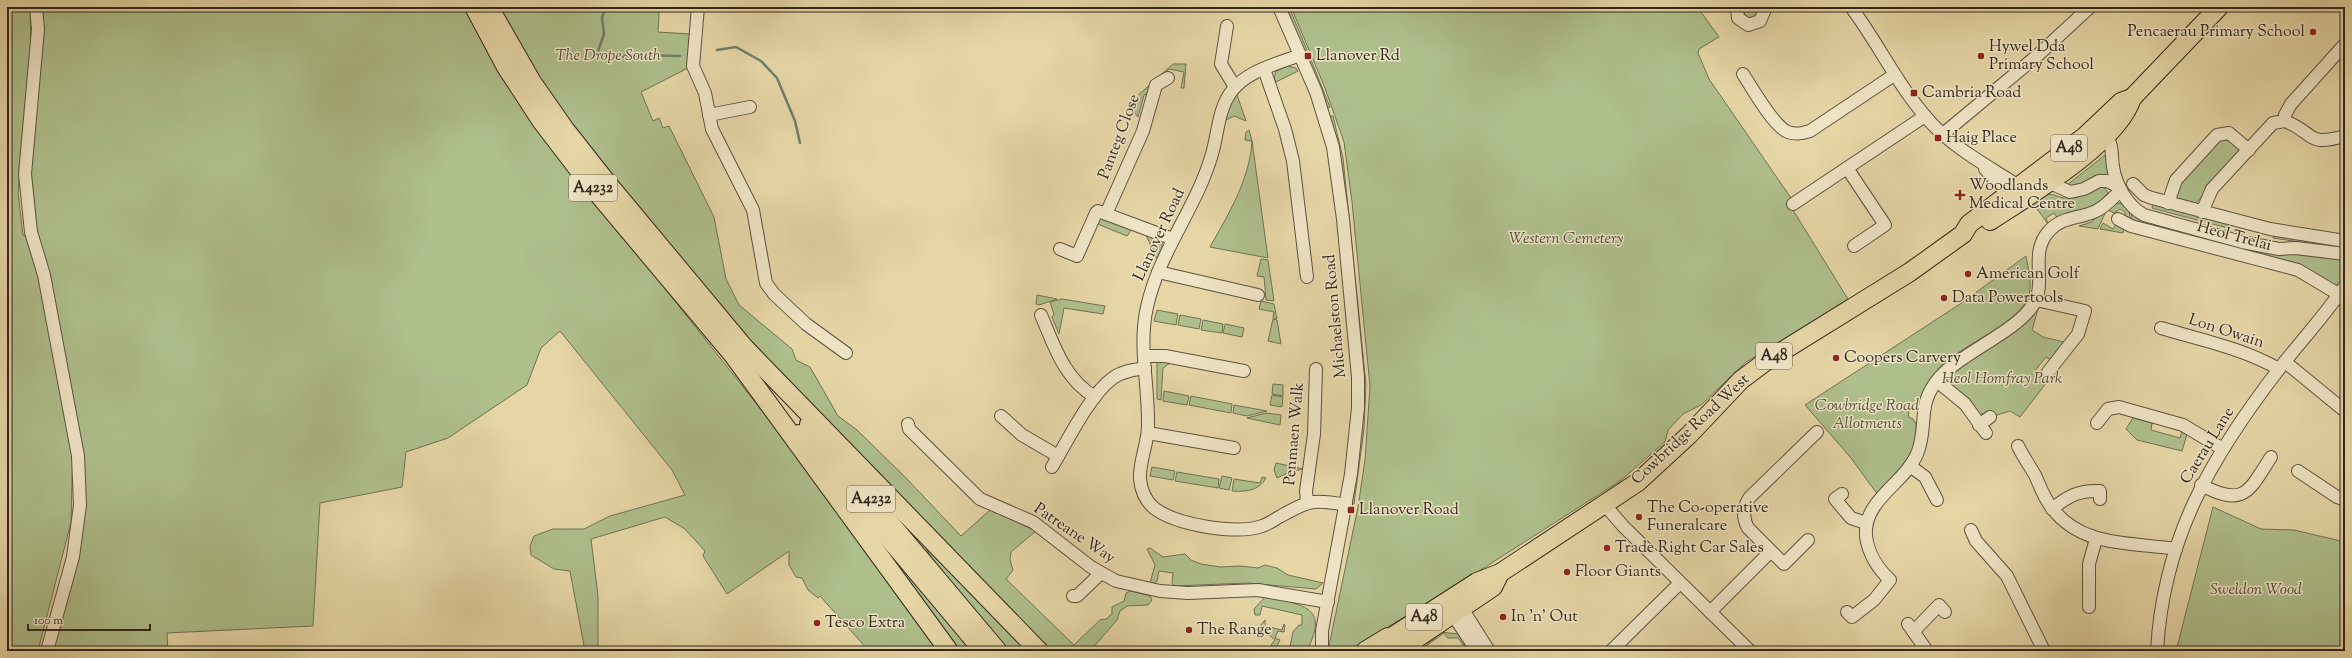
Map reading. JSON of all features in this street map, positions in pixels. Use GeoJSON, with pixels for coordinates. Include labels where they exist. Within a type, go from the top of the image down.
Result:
{"type":"FeatureCollection","features":[{"type":"Feature","properties":{"kind":"highway","name":"A4232"},"geometry":{"type":"LineString","coordinates":[[474,7],[506,67],[550,133],[588,182],[739,351]]}},
{"type":"Feature","properties":{"kind":"highway","name":"A4232"},"geometry":{"type":"LineString","coordinates":[[490,7],[532,82],[569,134],[739,351]]}},
{"type":"Feature","properties":{"kind":"highway","name":"Cowbridge Road West"},"geometry":{"type":"LineString","coordinates":[[1365,651],[1493,587],[1500,573],[1638,482],[1658,465],[1747,376],[1765,362],[1910,272],[1963,234],[1969,224],[2017,195],[2055,181],[2101,131],[2121,102],[2132,98],[2219,7]]}},
{"type":"Feature","properties":{"kind":"highway","name":"Cowbridge Road West"},"geometry":{"type":"LineString","coordinates":[[2017,195],[2060,156],[2101,131]]}},
{"type":"Feature","properties":{"kind":"highway"},"geometry":{"type":"LineString","coordinates":[[739,351],[949,651]]}},
{"type":"Feature","properties":{"kind":"highway"},"geometry":{"type":"LineString","coordinates":[[739,351],[1039,651]]}},
{"type":"Feature","properties":{"kind":"highway","name":"Cowbridge Road West"},"geometry":{"type":"LineString","coordinates":[[1400,650],[1454,606]]}},
{"type":"Feature","properties":{"kind":"main road","name":"A4232"},"geometry":{"type":"LineString","coordinates":[[739,351],[982,651]]}},
{"type":"Feature","properties":{"kind":"main road","name":"A4232"},"geometry":{"type":"LineString","coordinates":[[739,351],[999,651]]}},
{"type":"Feature","properties":{"kind":"street"},"geometry":{"type":"LineString","coordinates":[[36,7],[38,29],[25,174],[31,232],[44,275],[78,456],[80,505],[73,557],[47,651]]}},
{"type":"Feature","properties":{"kind":"street"},"geometry":{"type":"LineString","coordinates":[[698,7],[693,61],[705,93],[712,129],[752,210],[763,273],[769,288],[806,324],[846,353]]}},
{"type":"Feature","properties":{"kind":"street","name":"Michaelston Road"},"geometry":{"type":"LineString","coordinates":[[1279,7],[1316,92],[1332,139],[1343,219],[1358,388],[1355,436],[1346,505],[1322,631],[1322,651]]}},
{"type":"Feature","properties":{"kind":"street"},"geometry":{"type":"LineString","coordinates":[[1737,7],[1736,13],[1740,21],[1752,25],[1763,17],[1763,7]]}},
{"type":"Feature","properties":{"kind":"street"},"geometry":{"type":"LineString","coordinates":[[1851,7],[1894,75],[1926,116],[1943,134],[1979,162],[2014,183],[2017,195]]}},
{"type":"Feature","properties":{"kind":"street"},"geometry":{"type":"LineString","coordinates":[[1943,134],[1962,116],[2038,55],[2090,7]]}},
{"type":"Feature","properties":{"kind":"street"},"geometry":{"type":"LineString","coordinates":[[1227,26],[1221,64],[1235,87]]}},
{"type":"Feature","properties":{"kind":"street"},"geometry":{"type":"LineString","coordinates":[[2285,121],[2285,115],[2291,104],[2345,44]]}},
{"type":"Feature","properties":{"kind":"street","name":"Llanover Road"},"geometry":{"type":"LineString","coordinates":[[1300,55],[1243,80],[1235,87],[1224,103],[1213,152],[1203,180],[1158,272],[1144,320],[1144,356],[1148,433],[1141,472],[1143,490],[1153,507],[1172,518],[1227,529],[1252,529],[1264,525],[1307,502],[1324,501],[1346,505]]}},
{"type":"Feature","properties":{"kind":"street"},"geometry":{"type":"LineString","coordinates":[[1264,70],[1292,156],[1307,277]]}},
{"type":"Feature","properties":{"kind":"street"},"geometry":{"type":"LineString","coordinates":[[1743,74],[1779,126],[1788,132],[1800,134],[1810,131],[1894,75]]}},
{"type":"Feature","properties":{"kind":"street","name":"Panteg Close"},"geometry":{"type":"LineString","coordinates":[[1106,214],[1143,131],[1156,85],[1168,78]]}},
{"type":"Feature","properties":{"kind":"street"},"geometry":{"type":"LineString","coordinates":[[709,115],[750,107]]}},
{"type":"Feature","properties":{"kind":"street"},"geometry":{"type":"LineString","coordinates":[[1793,204],[1926,116]]}},
{"type":"Feature","properties":{"kind":"street"},"geometry":{"type":"LineString","coordinates":[[2202,212],[2212,189],[2274,123],[2285,121],[2295,125],[2311,138],[2319,141],[2345,136]]}},
{"type":"Feature","properties":{"kind":"street","name":"Heol Trelai"},"geometry":{"type":"LineString","coordinates":[[2101,131],[2111,141],[2113,167],[2130,206],[2137,211],[2158,220],[2242,242],[2279,249],[2296,248],[2345,254]]}},
{"type":"Feature","properties":{"kind":"street"},"geometry":{"type":"LineString","coordinates":[[2168,203],[2176,180],[2217,135],[2228,133],[2249,150]]}},
{"type":"Feature","properties":{"kind":"street"},"geometry":{"type":"LineString","coordinates":[[1847,612],[1852,617],[1874,600],[1890,580],[1876,562],[1869,549],[1866,537],[1866,523],[1874,506],[1910,466],[1920,443],[1925,402],[1937,381],[1949,368],[2024,315],[2036,300],[2039,287],[2038,253],[2046,235],[2062,221],[2099,210],[2123,192],[2107,181],[2099,181],[2076,192],[2067,191],[2055,181],[2060,156]]}},
{"type":"Feature","properties":{"kind":"street"},"geometry":{"type":"LineString","coordinates":[[1848,168],[1885,225],[1854,246]]}},
{"type":"Feature","properties":{"kind":"street","name":"Heol Trelai"},"geometry":{"type":"LineString","coordinates":[[2133,184],[2144,195],[2168,203],[2270,229],[2345,241]]}},
{"type":"Feature","properties":{"kind":"street"},"geometry":{"type":"LineString","coordinates":[[1060,249],[1077,256],[1098,211],[1173,239]]}},
{"type":"Feature","properties":{"kind":"street","name":"Heol Trelai"},"geometry":{"type":"LineString","coordinates":[[2118,218],[2131,226],[2298,270],[2315,279],[2342,298]]}},
{"type":"Feature","properties":{"kind":"street"},"geometry":{"type":"LineString","coordinates":[[1158,272],[1258,295]]}},
{"type":"Feature","properties":{"kind":"street","name":"Caerau Lane"},"geometry":{"type":"LineString","coordinates":[[2157,651],[2162,610],[2176,548],[2182,528],[2201,485],[2223,448],[2282,366],[2342,298],[2345,286]]}},
{"type":"Feature","properties":{"kind":"street"},"geometry":{"type":"LineString","coordinates":[[2036,300],[2085,311],[2080,330],[2048,372]]}},
{"type":"Feature","properties":{"kind":"street"},"geometry":{"type":"LineString","coordinates":[[1041,315],[1070,375],[1082,388],[1094,397]]}},
{"type":"Feature","properties":{"kind":"street","name":"Lon Owain"},"geometry":{"type":"LineString","coordinates":[[2161,328],[2238,350],[2282,366],[2345,410]]}},
{"type":"Feature","properties":{"kind":"street"},"geometry":{"type":"LineString","coordinates":[[1144,356],[1165,356],[1244,371]]}},
{"type":"Feature","properties":{"kind":"street"},"geometry":{"type":"LineString","coordinates":[[1001,416],[1055,462],[1094,397],[1114,377],[1132,370],[1145,368]]}},
{"type":"Feature","properties":{"kind":"street","name":"Penmaen Walk"},"geometry":{"type":"LineString","coordinates":[[1307,502],[1306,491],[1316,406],[1316,369]]}},
{"type":"Feature","properties":{"kind":"street"},"geometry":{"type":"LineString","coordinates":[[1937,381],[1965,404],[1982,429],[1990,417]]}},
{"type":"Feature","properties":{"kind":"street"},"geometry":{"type":"LineString","coordinates":[[2097,423],[2108,409],[2119,407],[2183,425],[2223,448]]}},
{"type":"Feature","properties":{"kind":"street","name":"Patreane Way"},"geometry":{"type":"LineString","coordinates":[[908,424],[909,429],[980,499],[1038,525],[1101,573],[1126,584],[1160,591],[1188,593],[1258,590],[1328,602]]}},
{"type":"Feature","properties":{"kind":"street"},"geometry":{"type":"LineString","coordinates":[[1808,540],[1784,564],[1770,552],[1745,522],[1745,504],[1750,497],[1817,432]]}},
{"type":"Feature","properties":{"kind":"street"},"geometry":{"type":"LineString","coordinates":[[1148,433],[1234,448]]}},
{"type":"Feature","properties":{"kind":"street"},"geometry":{"type":"LineString","coordinates":[[2018,446],[2052,509],[2064,521],[2096,539],[2176,548]]}},
{"type":"Feature","properties":{"kind":"street"},"geometry":{"type":"LineString","coordinates":[[2201,485],[2221,495],[2234,497],[2246,492],[2254,484],[2271,457]]}},
{"type":"Feature","properties":{"kind":"street"},"geometry":{"type":"LineString","coordinates":[[1910,466],[1922,472],[1937,500]]}},
{"type":"Feature","properties":{"kind":"street"},"geometry":{"type":"LineString","coordinates":[[2298,471],[2345,500]]}},
{"type":"Feature","properties":{"kind":"street"},"geometry":{"type":"LineString","coordinates":[[2052,509],[2075,493],[2088,490],[2100,491],[2100,500]]}},
{"type":"Feature","properties":{"kind":"street"},"geometry":{"type":"LineString","coordinates":[[1842,494],[1835,499],[1851,518],[1866,523]]}},
{"type":"Feature","properties":{"kind":"street"},"geometry":{"type":"LineString","coordinates":[[1605,505],[1710,612],[1743,649]]}},
{"type":"Feature","properties":{"kind":"street"},"geometry":{"type":"LineString","coordinates":[[1971,530],[1976,541],[2007,576],[2044,651]]}},
{"type":"Feature","properties":{"kind":"street"},"geometry":{"type":"LineString","coordinates":[[2089,607],[2088,564],[2096,539]]}},
{"type":"Feature","properties":{"kind":"street"},"geometry":{"type":"LineString","coordinates":[[1710,612],[1770,552]]}},
{"type":"Feature","properties":{"kind":"street"},"geometry":{"type":"LineString","coordinates":[[1073,596],[1077,596],[1101,573]]}},
{"type":"Feature","properties":{"kind":"street"},"geometry":{"type":"LineString","coordinates":[[1611,651],[1680,583]]}},
{"type":"Feature","properties":{"kind":"street"},"geometry":{"type":"LineString","coordinates":[[1927,651],[1911,627],[1939,605],[1945,612]]}},
{"type":"Feature","properties":{"kind":"street"},"geometry":{"type":"LineString","coordinates":[[1454,606],[1477,651]]}},
{"type":"Feature","properties":{"kind":"street"},"geometry":{"type":"LineString","coordinates":[[1454,606],[1489,651]]}},
{"type":"Feature","properties":{"kind":"street","name":"Michaelston Road"},"geometry":{"type":"LineString","coordinates":[[1313,651],[1318,636],[1322,631]]}},
{"type":"Feature","properties":{"kind":"street","name":"Cowbridge Road West"},"geometry":{"type":"LineString","coordinates":[[1383,651],[1387,648],[1400,650]]}},
{"type":"Feature","properties":{"kind":"green space"},"geometry":{"type":"Polygon","coordinates":[[[7,7],[30,7],[31,52],[18,193],[23,235],[31,238],[26,225],[34,7],[466,7],[541,132],[774,426],[943,651],[869,651],[820,596],[818,598],[808,590],[802,578],[796,577],[789,565],[789,551],[727,594],[703,556],[705,551],[685,529],[665,517],[591,539],[598,596],[598,651],[585,651],[570,571],[554,569],[531,555],[530,546],[534,536],[553,529],[584,529],[610,516],[685,495],[672,470],[560,331],[541,348],[527,385],[448,438],[406,452],[402,487],[320,503],[313,626],[167,633],[168,651],[53,651],[81,488],[56,344],[60,393],[73,445],[71,522],[38,651],[7,651],[7,7]]]}},
{"type":"Feature","properties":{"kind":"green space","name":"The Drope South"},"geometry":{"type":"Polygon","coordinates":[[[495,7],[656,7],[659,13],[658,32],[690,34],[688,68],[641,92],[653,121],[659,118],[663,128],[669,126],[714,217],[726,279],[739,305],[792,349],[796,360],[810,367],[838,416],[857,430],[907,479],[961,536],[990,510],[1036,531],[1011,552],[1010,560],[1013,570],[1006,579],[1074,645],[1100,620],[1106,619],[1112,614],[1112,607],[1124,601],[1126,593],[1131,591],[1150,596],[1152,600],[1148,605],[1127,606],[1120,611],[1117,620],[1090,651],[1055,651],[1039,642],[771,364],[697,281],[563,116],[495,7]]]}},
{"type":"Feature","properties":{"kind":"green space"},"geometry":{"type":"Polygon","coordinates":[[[1284,7],[1289,7],[1307,50],[1303,51],[1284,7]]]}},
{"type":"Feature","properties":{"kind":"green space","name":"Western Cemetery"},"geometry":{"type":"Polygon","coordinates":[[[1291,7],[1707,7],[1701,12],[1719,37],[1699,49],[1698,53],[1709,79],[1791,198],[1788,202],[1848,299],[1746,362],[1701,405],[1683,414],[1668,430],[1665,442],[1620,481],[1479,571],[1349,651],[1330,651],[1329,646],[1358,507],[1365,460],[1370,386],[1352,202],[1344,142],[1325,88],[1291,7]]]}},
{"type":"Feature","properties":{"kind":"green space"},"geometry":{"type":"Polygon","coordinates":[[[1742,7],[1759,7],[1759,16],[1746,20],[1742,7]]]}},
{"type":"Feature","properties":{"kind":"green space"},"geometry":{"type":"Polygon","coordinates":[[[1311,60],[1330,107],[1327,108],[1308,62],[1311,60]]]}},
{"type":"Feature","properties":{"kind":"green space"},"geometry":{"type":"Polygon","coordinates":[[[1173,64],[1186,64],[1184,88],[1181,88],[1184,72],[1169,69],[1153,84],[1150,93],[1144,95],[1138,117],[1128,108],[1135,98],[1173,64]]]}},
{"type":"Feature","properties":{"kind":"green space"},"geometry":{"type":"Polygon","coordinates":[[[1288,66],[1296,68],[1298,71],[1276,82],[1274,78],[1276,71],[1288,66]]]}},
{"type":"Feature","properties":{"kind":"green space"},"geometry":{"type":"Polygon","coordinates":[[[1237,95],[1246,121],[1234,116],[1226,120],[1230,103],[1237,95]]]}},
{"type":"Feature","properties":{"kind":"green space"},"geometry":{"type":"Polygon","coordinates":[[[1330,116],[1333,116],[1343,158],[1366,384],[1364,429],[1354,504],[1351,503],[1362,405],[1330,116]]]}},
{"type":"Feature","properties":{"kind":"green space"},"geometry":{"type":"Polygon","coordinates":[[[1249,130],[1252,141],[1245,140],[1246,132],[1249,130]]]}},
{"type":"Feature","properties":{"kind":"green space"},"geometry":{"type":"Polygon","coordinates":[[[2224,135],[2241,150],[2196,203],[2174,198],[2175,186],[2224,135]]]}},
{"type":"Feature","properties":{"kind":"green space"},"geometry":{"type":"Polygon","coordinates":[[[1252,141],[1268,258],[1210,247],[1231,209],[1243,183],[1252,141]]]}},
{"type":"Feature","properties":{"kind":"green space"},"geometry":{"type":"Polygon","coordinates":[[[2110,151],[2113,179],[2077,188],[2067,185],[2110,151]]]}},
{"type":"Feature","properties":{"kind":"green space"},"geometry":{"type":"Polygon","coordinates":[[[2097,187],[2104,187],[2108,193],[2095,206],[2057,217],[2054,213],[2046,218],[2048,224],[2032,202],[2050,194],[2064,198],[2078,197],[2097,187]]]}},
{"type":"Feature","properties":{"kind":"green space"},"geometry":{"type":"Polygon","coordinates":[[[2120,203],[2129,211],[2131,223],[2125,218],[2125,212],[2120,209],[2114,213],[2108,210],[2115,204],[2120,203]]]}},
{"type":"Feature","properties":{"kind":"green space"},"geometry":{"type":"Polygon","coordinates":[[[2153,203],[2229,223],[2228,228],[2152,208],[2153,203]]]}},
{"type":"Feature","properties":{"kind":"green space"},"geometry":{"type":"Polygon","coordinates":[[[2106,211],[2098,229],[2079,226],[2092,222],[2095,218],[2106,211]]]}},
{"type":"Feature","properties":{"kind":"green space"},"geometry":{"type":"Polygon","coordinates":[[[2131,212],[2223,242],[2223,248],[2133,224],[2131,212]]]}},
{"type":"Feature","properties":{"kind":"green space"},"geometry":{"type":"Polygon","coordinates":[[[1098,217],[1132,229],[1127,236],[1095,223],[1098,217]]]}},
{"type":"Feature","properties":{"kind":"green space"},"geometry":{"type":"Polygon","coordinates":[[[2103,223],[2113,229],[2116,224],[2124,228],[2123,233],[2100,229],[2103,223]]]}},
{"type":"Feature","properties":{"kind":"green space"},"geometry":{"type":"Polygon","coordinates":[[[2274,233],[2345,244],[2345,249],[2273,238],[2274,233]]]}},
{"type":"Feature","properties":{"kind":"green space"},"geometry":{"type":"Polygon","coordinates":[[[1146,235],[1162,243],[1162,248],[1157,259],[1146,235]]]}},
{"type":"Feature","properties":{"kind":"green space"},"geometry":{"type":"Polygon","coordinates":[[[2226,244],[2307,256],[2327,256],[2339,260],[2345,265],[2345,277],[2341,284],[2332,286],[2225,248],[2226,244]]]}},
{"type":"Feature","properties":{"kind":"green space","name":"Cowbridge Road Allotments"},"geometry":{"type":"Polygon","coordinates":[[[2026,256],[2030,285],[2029,295],[2024,304],[2016,314],[2004,323],[1943,364],[1928,384],[1917,405],[1910,406],[1908,417],[1913,419],[1916,424],[1916,446],[1907,463],[1878,495],[1851,458],[1805,405],[1960,304],[2026,256]]]}},
{"type":"Feature","properties":{"kind":"green space"},"geometry":{"type":"Polygon","coordinates":[[[1261,259],[1268,260],[1274,301],[1266,300],[1264,277],[1257,276],[1261,259]]]}},
{"type":"Feature","properties":{"kind":"green space"},"geometry":{"type":"Polygon","coordinates":[[[1037,295],[1057,299],[1039,305],[1036,304],[1037,295]]]}},
{"type":"Feature","properties":{"kind":"green space"},"geometry":{"type":"Polygon","coordinates":[[[1062,299],[1105,306],[1103,314],[1064,308],[1059,334],[1052,317],[1054,314],[1050,302],[1062,299]]]}},
{"type":"Feature","properties":{"kind":"green space"},"geometry":{"type":"Polygon","coordinates":[[[1261,301],[1274,304],[1277,319],[1273,318],[1274,312],[1259,309],[1261,301]]]}},
{"type":"Feature","properties":{"kind":"green space","name":"Heol Homfray Park"},"geometry":{"type":"Polygon","coordinates":[[[2038,309],[2032,330],[2043,337],[2064,342],[2051,360],[2046,357],[2034,372],[2047,382],[2020,417],[2010,411],[1997,415],[1995,421],[1989,412],[1978,415],[1966,397],[1951,385],[1948,377],[2030,317],[2038,309]]]}},
{"type":"Feature","properties":{"kind":"green space"},"geometry":{"type":"Polygon","coordinates":[[[1157,310],[1178,314],[1176,325],[1154,321],[1157,310]]]}},
{"type":"Feature","properties":{"kind":"green space"},"geometry":{"type":"Polygon","coordinates":[[[1180,315],[1201,319],[1199,329],[1178,325],[1180,315]]]}},
{"type":"Feature","properties":{"kind":"green space"},"geometry":{"type":"Polygon","coordinates":[[[1273,319],[1277,320],[1281,344],[1268,341],[1273,319]]]}},
{"type":"Feature","properties":{"kind":"green space"},"geometry":{"type":"Polygon","coordinates":[[[1203,320],[1223,324],[1222,333],[1201,330],[1203,320]]]}},
{"type":"Feature","properties":{"kind":"green space"},"geometry":{"type":"Polygon","coordinates":[[[1225,324],[1244,328],[1242,337],[1223,333],[1225,324]]]}},
{"type":"Feature","properties":{"kind":"green space"},"geometry":{"type":"Polygon","coordinates":[[[1157,361],[1170,363],[1163,368],[1161,400],[1157,399],[1157,361]]]}},
{"type":"Feature","properties":{"kind":"green space"},"geometry":{"type":"Polygon","coordinates":[[[1273,384],[1283,385],[1283,396],[1272,394],[1273,384]]]}},
{"type":"Feature","properties":{"kind":"green space"},"geometry":{"type":"Polygon","coordinates":[[[1164,391],[1189,396],[1187,405],[1163,401],[1164,391]]]}},
{"type":"Feature","properties":{"kind":"green space"},"geometry":{"type":"Polygon","coordinates":[[[1272,395],[1283,397],[1282,407],[1270,405],[1272,395]]]}},
{"type":"Feature","properties":{"kind":"green space"},"geometry":{"type":"Polygon","coordinates":[[[1191,396],[1232,404],[1231,413],[1189,405],[1191,396]]]}},
{"type":"Feature","properties":{"kind":"green space"},"geometry":{"type":"Polygon","coordinates":[[[1234,405],[1267,411],[1247,416],[1233,413],[1234,405]]]}},
{"type":"Feature","properties":{"kind":"green space"},"geometry":{"type":"Polygon","coordinates":[[[1266,413],[1281,415],[1280,425],[1247,418],[1266,413]]]}},
{"type":"Feature","properties":{"kind":"green space"},"geometry":{"type":"Polygon","coordinates":[[[2133,418],[2152,423],[2151,430],[2180,438],[2182,431],[2187,434],[2182,451],[2137,440],[2126,429],[2133,418]]]}},
{"type":"Feature","properties":{"kind":"green space"},"geometry":{"type":"Polygon","coordinates":[[[1276,463],[1303,469],[1290,472],[1277,478],[1274,470],[1276,463]]]}},
{"type":"Feature","properties":{"kind":"green space"},"geometry":{"type":"Polygon","coordinates":[[[1152,467],[1175,471],[1173,480],[1150,476],[1152,467]]]}},
{"type":"Feature","properties":{"kind":"green space"},"geometry":{"type":"Polygon","coordinates":[[[1177,472],[1219,479],[1218,488],[1175,481],[1177,472]]]}},
{"type":"Feature","properties":{"kind":"green space"},"geometry":{"type":"Polygon","coordinates":[[[1222,476],[1232,478],[1229,490],[1219,488],[1222,476]]]}},
{"type":"Feature","properties":{"kind":"green space"},"geometry":{"type":"Polygon","coordinates":[[[1262,477],[1266,478],[1260,486],[1256,488],[1247,491],[1232,491],[1234,479],[1260,483],[1262,477]]]}},
{"type":"Feature","properties":{"kind":"green space","name":"Sweldon Wood"},"geometry":{"type":"Polygon","coordinates":[[[2213,507],[2261,529],[2294,530],[2345,542],[2345,651],[2176,651],[2213,507]]]}},
{"type":"Feature","properties":{"kind":"green space"},"geometry":{"type":"Polygon","coordinates":[[[925,546],[1033,651],[1010,651],[1007,649],[948,579],[925,546]]]}},
{"type":"Feature","properties":{"kind":"green space"},"geometry":{"type":"Polygon","coordinates":[[[1150,548],[1163,557],[1185,554],[1191,560],[1201,564],[1220,567],[1240,566],[1258,568],[1265,565],[1277,568],[1288,575],[1323,583],[1316,589],[1247,583],[1174,586],[1172,583],[1173,573],[1159,571],[1157,581],[1153,584],[1150,583],[1155,565],[1147,549],[1150,548]]]}},
{"type":"Feature","properties":{"kind":"green space"},"geometry":{"type":"Polygon","coordinates":[[[911,579],[930,599],[933,606],[938,607],[973,651],[956,651],[908,581],[911,579]]]}},
{"type":"Feature","properties":{"kind":"green space"},"geometry":{"type":"Polygon","coordinates":[[[1265,597],[1280,599],[1305,607],[1311,612],[1314,617],[1315,629],[1307,651],[1289,651],[1293,632],[1299,625],[1302,625],[1302,615],[1262,606],[1260,615],[1255,615],[1254,609],[1265,597]]]}},
{"type":"Feature","properties":{"kind":"green space"},"geometry":{"type":"Polygon","coordinates":[[[1265,620],[1265,626],[1282,630],[1284,624],[1285,625],[1284,632],[1278,631],[1275,638],[1280,640],[1276,648],[1271,645],[1275,640],[1260,627],[1256,631],[1265,620]]]}},
{"type":"Feature","properties":{"kind":"green space"},"geometry":{"type":"Polygon","coordinates":[[[1441,632],[1458,634],[1465,644],[1463,645],[1458,638],[1448,638],[1444,633],[1419,651],[1413,651],[1424,642],[1428,644],[1441,632]]]}},
{"type":"Feature","properties":{"kind":"waterway"},"geometry":{"type":"LineString","coordinates":[[605,7],[602,18],[604,34],[598,51],[600,56],[617,59],[628,55],[680,56]]}},
{"type":"Feature","properties":{"kind":"waterway"},"geometry":{"type":"LineString","coordinates":[[717,50],[736,47],[761,61],[777,78],[795,121],[800,143]]}},
{"type":"Feature","properties":{"kind":"place","name":"Pencaerau Primary School"},"geometry":{"type":"Point","coordinates":[2313,32]}},
{"type":"Feature","properties":{"kind":"place","name":"Llanover Rd"},"geometry":{"type":"Point","coordinates":[1308,56]}},
{"type":"Feature","properties":{"kind":"place","name":"Hywel Dda Primary School"},"geometry":{"type":"Point","coordinates":[1981,56]}},
{"type":"Feature","properties":{"kind":"place","name":"Cambria Road"},"geometry":{"type":"Point","coordinates":[1914,93]}},
{"type":"Feature","properties":{"kind":"place","name":"Haig Place"},"geometry":{"type":"Point","coordinates":[1938,138]}},
{"type":"Feature","properties":{"kind":"place","name":"Woodlands Medical Centre"},"geometry":{"type":"Point","coordinates":[1960,195]}},
{"type":"Feature","properties":{"kind":"place","name":"American Golf"},"geometry":{"type":"Point","coordinates":[1968,274]}},
{"type":"Feature","properties":{"kind":"place","name":"Data Powertools"},"geometry":{"type":"Point","coordinates":[1944,298]}},
{"type":"Feature","properties":{"kind":"place","name":"Coopers Carvery"},"geometry":{"type":"Point","coordinates":[1836,358]}},
{"type":"Feature","properties":{"kind":"place","name":"Llanover Road"},"geometry":{"type":"Point","coordinates":[1351,510]}},
{"type":"Feature","properties":{"kind":"place","name":"The Co-operative Funeralcare"},"geometry":{"type":"Point","coordinates":[1639,517]}},
{"type":"Feature","properties":{"kind":"place","name":"Trade Right Car Sales"},"geometry":{"type":"Point","coordinates":[1607,548]}},
{"type":"Feature","properties":{"kind":"place","name":"Floor Giants"},"geometry":{"type":"Point","coordinates":[1567,572]}},
{"type":"Feature","properties":{"kind":"place","name":"In 'n' Out"},"geometry":{"type":"Point","coordinates":[1503,617]}},
{"type":"Feature","properties":{"kind":"place","name":"Tesco Extra"},"geometry":{"type":"Point","coordinates":[817,623]}},
{"type":"Feature","properties":{"kind":"place","name":"The Range"},"geometry":{"type":"Point","coordinates":[1189,630]}}]}
